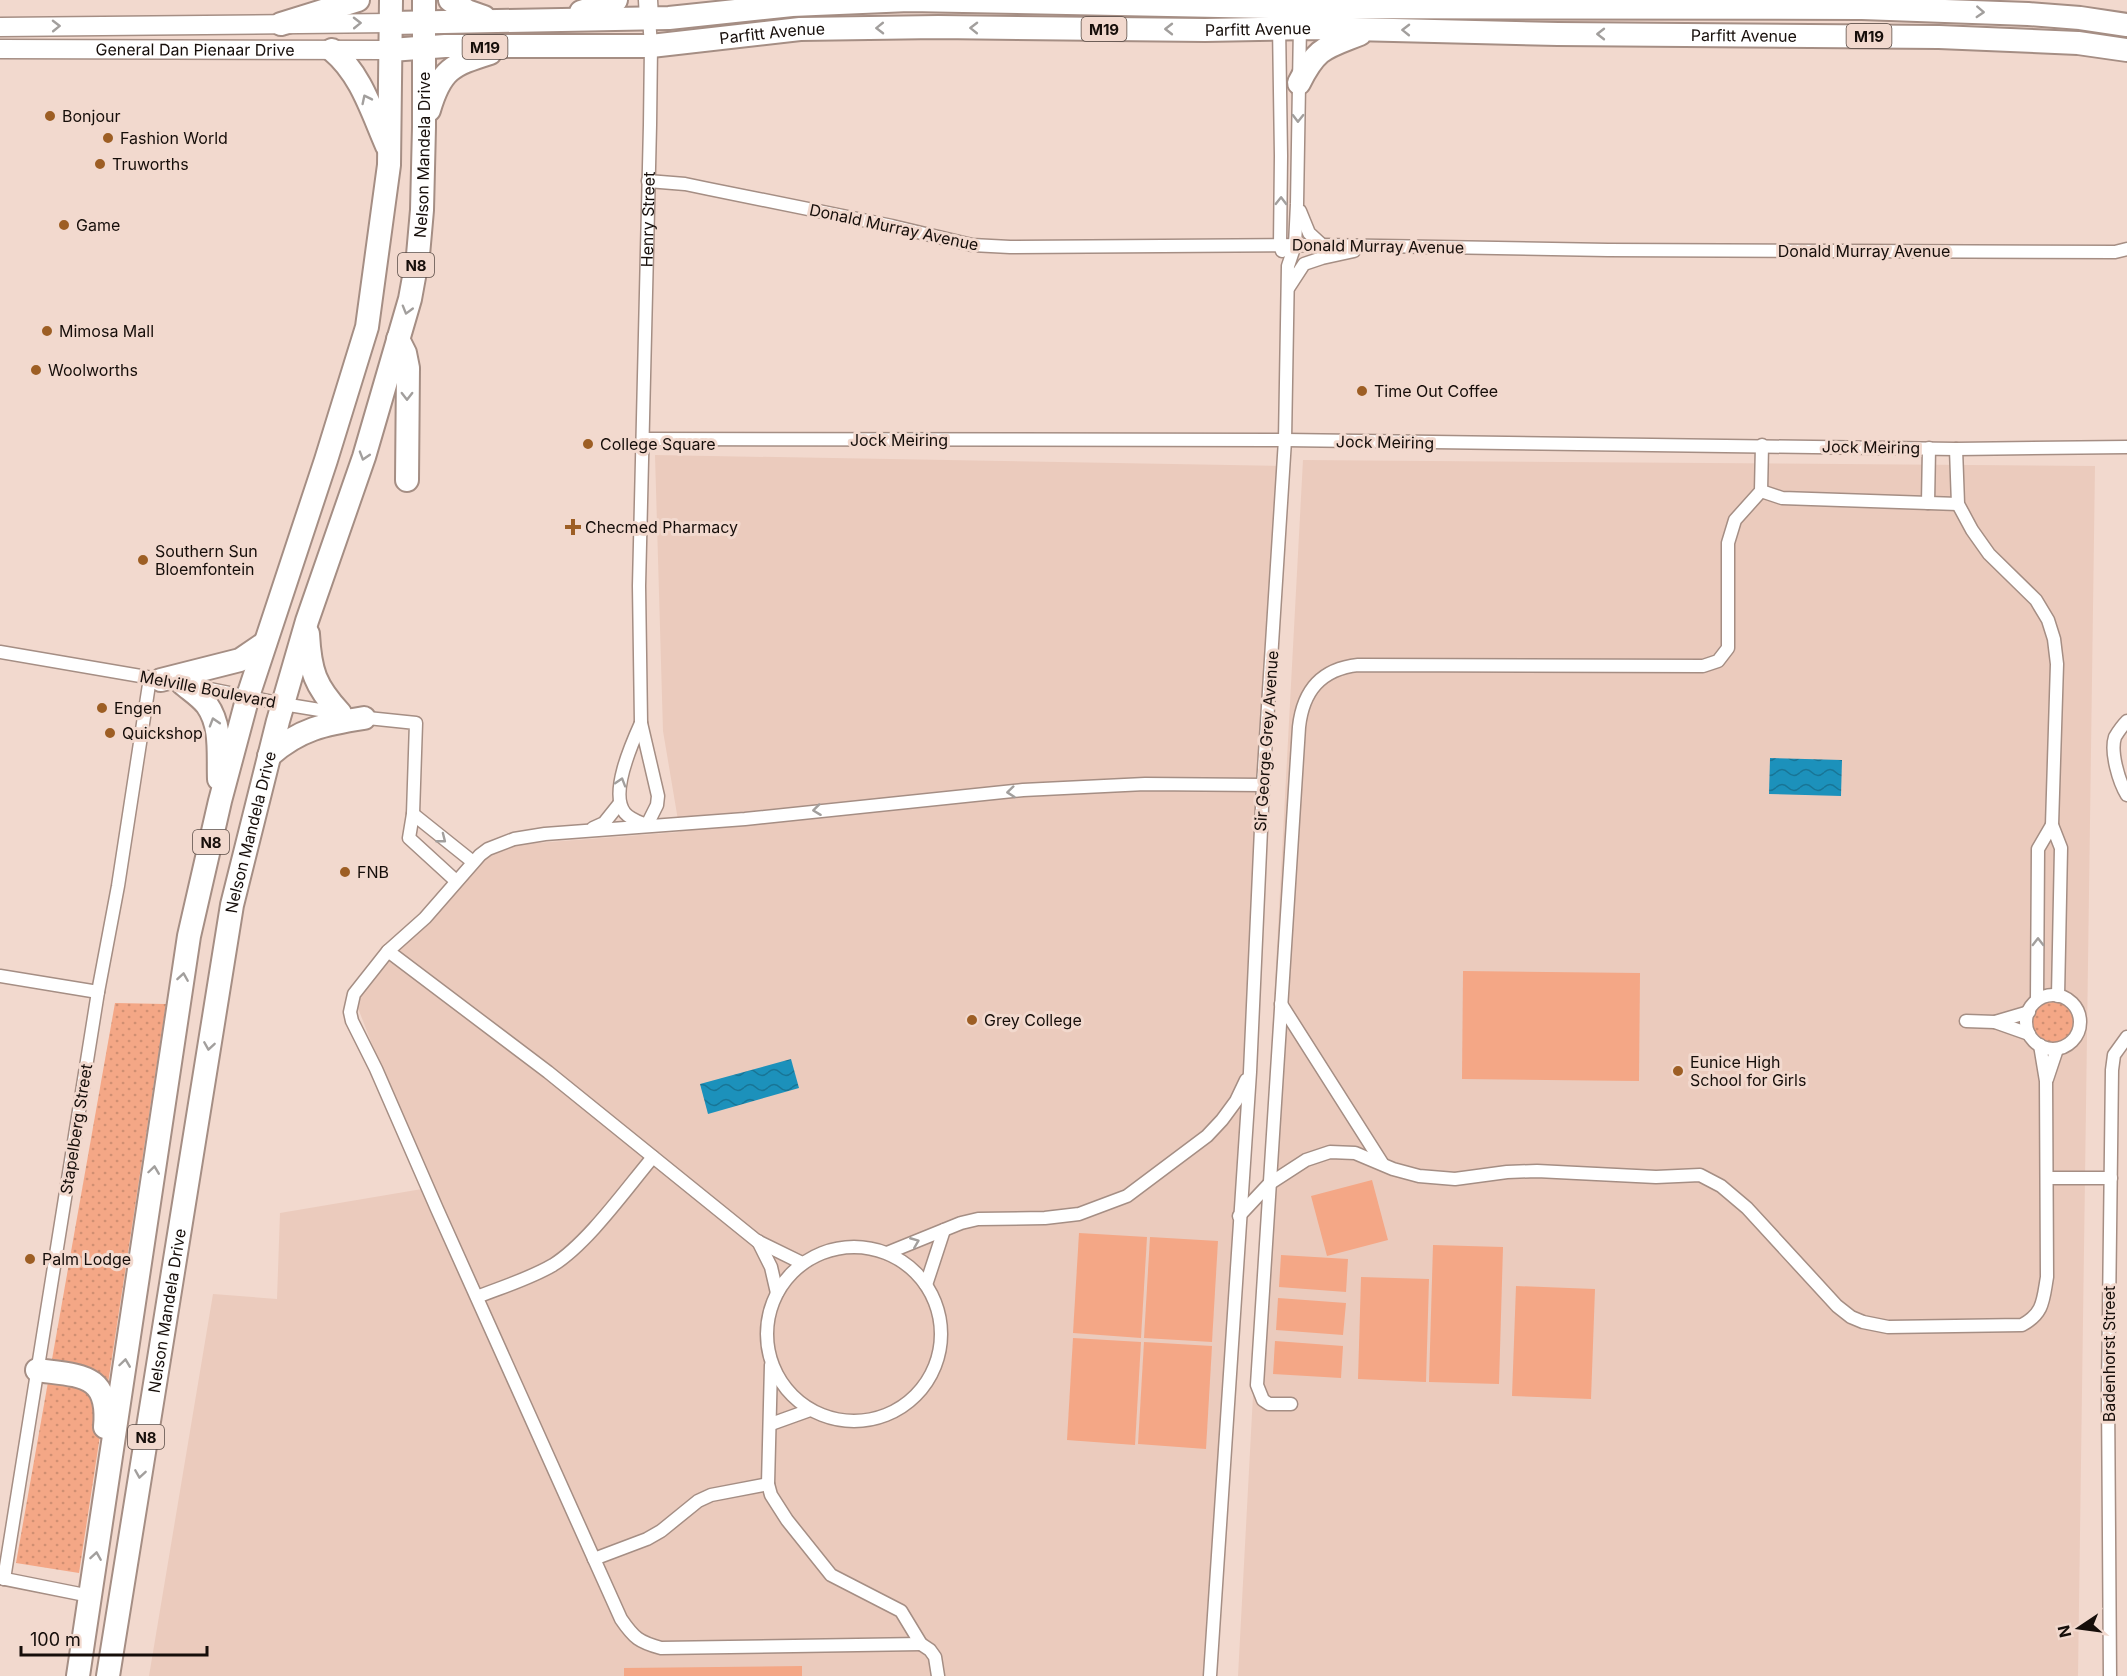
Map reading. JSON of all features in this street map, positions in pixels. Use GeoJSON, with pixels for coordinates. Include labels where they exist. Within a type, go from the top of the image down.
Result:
{"type":"FeatureCollection","features":[{"type":"Feature","properties":{"kind":"highway"},"geometry":{"type":"LineString","coordinates":[[281,24],[358,0]]}},
{"type":"Feature","properties":{"kind":"highway","name":"N8"},"geometry":{"type":"LineString","coordinates":[[391,0],[391,23]]}},
{"type":"Feature","properties":{"kind":"highway"},"geometry":{"type":"LineString","coordinates":[[450,0],[480,16],[507,21]]}},
{"type":"Feature","properties":{"kind":"highway"},"geometry":{"type":"LineString","coordinates":[[554,21],[615,0]]}},
{"type":"Feature","properties":{"kind":"highway"},"geometry":{"type":"LineString","coordinates":[[674,0],[690,10],[713,15]]}},
{"type":"Feature","properties":{"kind":"highway"},"geometry":{"type":"LineString","coordinates":[[909,0],[938,7],[999,9],[1009,15],[1020,29]]}},
{"type":"Feature","properties":{"kind":"highway","name":"Parfitt Avenue"},"geometry":{"type":"LineString","coordinates":[[391,23],[424,11],[507,21],[554,21],[648,9],[713,15],[792,5],[909,0],[1198,2],[1289,12],[1370,30],[1985,38],[2078,43],[2127,50]]}},
{"type":"Feature","properties":{"kind":"highway"},"geometry":{"type":"LineString","coordinates":[[1824,4],[1848,23],[1889,26],[1958,26],[1985,38]]}},
{"type":"Feature","properties":{"kind":"highway","name":"Parfitt Avenue"},"geometry":{"type":"LineString","coordinates":[[391,50],[424,47],[651,46],[800,29],[938,27],[1020,29],[1289,12],[1824,4],[1858,4],[2080,18],[2127,25]]}},
{"type":"Feature","properties":{"kind":"highway"},"geometry":{"type":"LineString","coordinates":[[1673,7],[1703,20],[1768,21],[1779,26],[1788,36]]}},
{"type":"Feature","properties":{"kind":"highway","name":"Nelson Mandela Drive"},"geometry":{"type":"LineString","coordinates":[[108,1676],[232,905],[269,756],[307,621],[364,457],[410,299],[423,210],[424,11]]}},
{"type":"Feature","properties":{"kind":"highway"},"geometry":{"type":"LineString","coordinates":[[2080,18],[2127,14]]}},
{"type":"Feature","properties":{"kind":"highway","name":"Nelson Mandela Drive"},"geometry":{"type":"LineString","coordinates":[[78,1676],[189,936],[220,801],[248,696],[326,460],[367,327],[390,153],[391,23]]}},
{"type":"Feature","properties":{"kind":"highway"},"geometry":{"type":"LineString","coordinates":[[1299,83],[1306,69],[1321,50],[1370,30]]}},
{"type":"Feature","properties":{"kind":"highway"},"geometry":{"type":"LineString","coordinates":[[424,127],[437,85],[451,68],[512,47]]}},
{"type":"Feature","properties":{"kind":"highway"},"geometry":{"type":"LineString","coordinates":[[332,50],[343,59],[355,76],[390,153]]}},
{"type":"Feature","properties":{"kind":"highway"},"geometry":{"type":"LineString","coordinates":[[398,339],[405,352],[408,368],[407,480]]}},
{"type":"Feature","properties":{"kind":"highway"},"geometry":{"type":"LineString","coordinates":[[307,621],[308,645],[315,679],[321,691],[340,713]]}},
{"type":"Feature","properties":{"kind":"highway"},"geometry":{"type":"LineString","coordinates":[[164,681],[240,660],[265,643]]}},
{"type":"Feature","properties":{"kind":"highway"},"geometry":{"type":"LineString","coordinates":[[164,681],[201,698],[208,706],[213,717],[218,743],[220,801]]}},
{"type":"Feature","properties":{"kind":"highway"},"geometry":{"type":"LineString","coordinates":[[269,756],[281,745],[310,729],[364,718]]}},
{"type":"Feature","properties":{"kind":"highway"},"geometry":{"type":"LineString","coordinates":[[37,1370],[87,1379],[100,1389],[104,1397],[106,1415],[103,1458],[105,1500]]}},
{"type":"Feature","properties":{"kind":"highway"},"geometry":{"type":"LineString","coordinates":[[113,1643],[119,1676]]}},
{"type":"Feature","properties":{"kind":"street","name":"Henry Street"},"geometry":{"type":"LineString","coordinates":[[641,723],[639,586],[651,46],[648,9]]}},
{"type":"Feature","properties":{"kind":"street","name":"Sir George Grey Avenue"},"geometry":{"type":"LineString","coordinates":[[1210,1676],[1250,1072],[1263,785],[1285,440],[1288,266],[1295,245],[1297,204],[1299,83],[1289,12]]}},
{"type":"Feature","properties":{"kind":"street","name":"Sir George Grey Avenue"},"geometry":{"type":"LineString","coordinates":[[1288,266],[1280,245],[1281,156],[1289,12]]}},
{"type":"Feature","properties":{"kind":"street","name":"General Dan Pienaar Drive"},"geometry":{"type":"LineString","coordinates":[[0,27],[391,23]]}},
{"type":"Feature","properties":{"kind":"street"},"geometry":{"type":"LineString","coordinates":[[175,25],[179,35],[187,39],[263,50]]}},
{"type":"Feature","properties":{"kind":"street","name":"General Dan Pienaar Drive"},"geometry":{"type":"LineString","coordinates":[[0,49],[391,50]]}},
{"type":"Feature","properties":{"kind":"street","name":"Donald Murray Avenue"},"geometry":{"type":"LineString","coordinates":[[648,181],[685,184],[892,226],[972,245],[1021,247],[1323,245],[1620,250],[2121,250],[2127,256]]}},
{"type":"Feature","properties":{"kind":"street"},"geometry":{"type":"LineString","coordinates":[[1297,204],[1309,233],[1323,245]]}},
{"type":"Feature","properties":{"kind":"street"},"geometry":{"type":"LineString","coordinates":[[1288,289],[1304,264],[1375,246]]}},
{"type":"Feature","properties":{"kind":"street","name":"Jock Meiring"},"geometry":{"type":"LineString","coordinates":[[643,439],[1285,440],[1956,449],[2127,447]]}},
{"type":"Feature","properties":{"kind":"street"},"geometry":{"type":"LineString","coordinates":[[1291,1404],[1269,1404],[1263,1400],[1257,1385],[1299,727],[1301,709],[1307,694],[1329,673],[1358,665],[1704,666],[1718,661],[1728,648],[1728,543],[1735,520],[1761,491],[1762,446]]}},
{"type":"Feature","properties":{"kind":"street"},"geometry":{"type":"LineString","coordinates":[[1928,503],[1929,448]]}},
{"type":"Feature","properties":{"kind":"street"},"geometry":{"type":"LineString","coordinates":[[1956,449],[1958,504],[1972,530],[1989,554],[2036,600],[2048,620],[2054,639],[2057,664],[2052,825],[2061,848],[2058,996]]}},
{"type":"Feature","properties":{"kind":"street"},"geometry":{"type":"LineString","coordinates":[[1761,491],[1782,498],[1958,504]]}},
{"type":"Feature","properties":{"kind":"street","name":"Melville Boulevard"},"geometry":{"type":"LineString","coordinates":[[0,651],[283,704],[364,718],[416,723],[413,814]]}},
{"type":"Feature","properties":{"kind":"street","name":"Stapelberg Street"},"geometry":{"type":"LineString","coordinates":[[2,1579],[98,992],[118,886],[164,681]]}},
{"type":"Feature","properties":{"kind":"street"},"geometry":{"type":"LineString","coordinates":[[2127,721],[2115,738],[2114,752],[2117,772],[2127,795]]}},
{"type":"Feature","properties":{"kind":"street"},"geometry":{"type":"LineString","coordinates":[[641,723],[630,750],[618,792],[626,814],[647,825]]}},
{"type":"Feature","properties":{"kind":"street"},"geometry":{"type":"LineString","coordinates":[[641,723],[658,796],[657,805],[647,825]]}},
{"type":"Feature","properties":{"kind":"street"},"geometry":{"type":"LineString","coordinates":[[921,1644],[662,1648],[645,1644],[632,1636],[621,1619],[376,1069],[352,1021],[350,1012],[354,994],[388,951],[425,918],[473,862],[488,849],[514,839],[647,825],[745,819],[1023,790],[1145,784],[1263,785]]}},
{"type":"Feature","properties":{"kind":"street"},"geometry":{"type":"LineString","coordinates":[[590,830],[604,823],[620,802]]}},
{"type":"Feature","properties":{"kind":"street"},"geometry":{"type":"LineString","coordinates":[[413,814],[409,838],[456,881]]}},
{"type":"Feature","properties":{"kind":"street"},"geometry":{"type":"LineString","coordinates":[[413,814],[473,862]]}},
{"type":"Feature","properties":{"kind":"street"},"geometry":{"type":"LineString","coordinates":[[2037,1000],[2038,849],[2052,825]]}},
{"type":"Feature","properties":{"kind":"street"},"geometry":{"type":"LineString","coordinates":[[388,951],[548,1072],[758,1241],[802,1263]]}},
{"type":"Feature","properties":{"kind":"street"},"geometry":{"type":"LineString","coordinates":[[0,976],[98,992]]}},
{"type":"Feature","properties":{"kind":"street"},"geometry":{"type":"LineString","coordinates":[[1966,1021],[1995,1022],[2029,1034],[2040,1045],[2056,1049],[2069,1044],[2079,1029],[2076,1008],[2058,996],[2046,996],[2037,1000],[2029,1011],[2026,1025],[2029,1034]]}},
{"type":"Feature","properties":{"kind":"street"},"geometry":{"type":"LineString","coordinates":[[1281,1004],[1382,1163]]}},
{"type":"Feature","properties":{"kind":"street"},"geometry":{"type":"LineString","coordinates":[[1995,1022],[2029,1011]]}},
{"type":"Feature","properties":{"kind":"street","name":"Badenhorst Street"},"geometry":{"type":"LineString","coordinates":[[2110,1676],[2108,1393],[2112,1070],[2114,1055],[2127,1037]]}},
{"type":"Feature","properties":{"kind":"street"},"geometry":{"type":"LineString","coordinates":[[1239,1216],[1269,1184],[1306,1160],[1330,1152],[1355,1153],[1419,1176],[1455,1179],[1507,1172],[1537,1171],[1656,1177],[1700,1175],[1721,1185],[1747,1208],[1837,1306],[1851,1317],[1876,1325],[1901,1327],[2022,1325],[2036,1315],[2042,1306],[2047,1277],[2046,1081],[2040,1045]]}},
{"type":"Feature","properties":{"kind":"street"},"geometry":{"type":"LineString","coordinates":[[2046,1081],[2056,1049]]}},
{"type":"Feature","properties":{"kind":"street"},"geometry":{"type":"LineString","coordinates":[[887,1253],[978,1219],[1045,1218],[1079,1214],[1127,1196],[1191,1150],[1215,1128],[1236,1101],[1250,1072]]}},
{"type":"Feature","properties":{"kind":"street"},"geometry":{"type":"LineString","coordinates":[[477,1298],[555,1264],[585,1238],[653,1157]]}},
{"type":"Feature","properties":{"kind":"street"},"geometry":{"type":"LineString","coordinates":[[2047,1178],[2111,1178]]}},
{"type":"Feature","properties":{"kind":"street"},"geometry":{"type":"LineString","coordinates":[[926,1285],[944,1230]]}},
{"type":"Feature","properties":{"kind":"street"},"geometry":{"type":"LineString","coordinates":[[758,1241],[771,1267],[777,1293]]}},
{"type":"Feature","properties":{"kind":"street"},"geometry":{"type":"LineString","coordinates":[[843,1247],[866,1247],[887,1253],[902,1261],[926,1285],[937,1309],[941,1336],[939,1354],[933,1371],[917,1393],[897,1410],[862,1421],[844,1421],[827,1417],[810,1410],[786,1389],[777,1376],[767,1344],[770,1309],[788,1276],[802,1263],[822,1252],[843,1247]]}},
{"type":"Feature","properties":{"kind":"street"},"geometry":{"type":"LineString","coordinates":[[771,1361],[768,1484],[771,1495],[787,1520],[831,1575],[901,1611],[921,1644],[935,1657],[938,1676]]}},
{"type":"Feature","properties":{"kind":"street"},"geometry":{"type":"LineString","coordinates":[[771,1424],[810,1410]]}},
{"type":"Feature","properties":{"kind":"street"},"geometry":{"type":"LineString","coordinates":[[594,1559],[662,1531],[698,1501],[768,1484]]}},
{"type":"Feature","properties":{"kind":"street"},"geometry":{"type":"LineString","coordinates":[[2,1579],[90,1596]]}},
{"type":"Feature","properties":{"kind":"shaded area","name":"Grey College"},"geometry":{"type":"Polygon","coordinates":[[[655,455],[1284,466],[1205,1676],[149,1676],[213,1294],[277,1299],[280,1213],[428,1188],[356,1003],[396,953],[498,846],[680,832],[663,731],[655,455]]]}},
{"type":"Feature","properties":{"kind":"shaded area","name":"Eunice High School for Girls"},"geometry":{"type":"Polygon","coordinates":[[[1303,460],[2095,466],[2078,1676],[1238,1676],[1303,460]]]}},
{"type":"Feature","properties":{"kind":"shaded area"},"geometry":{"type":"Polygon","coordinates":[[[1463,971],[1640,973],[1639,1081],[1462,1079],[1463,971]]]}},
{"type":"Feature","properties":{"kind":"shaded area"},"geometry":{"type":"Polygon","coordinates":[[[2053,1002],[2061,1003],[2067,1008],[2072,1014],[2072,1030],[2067,1036],[2061,1041],[2053,1042],[2045,1041],[2039,1036],[2034,1030],[2033,1022],[2034,1014],[2039,1008],[2045,1003],[2053,1002]]]}},
{"type":"Feature","properties":{"kind":"shaded area"},"geometry":{"type":"Polygon","coordinates":[[[115,1003],[166,1004],[79,1573],[16,1563],[115,1003]]]}},
{"type":"Feature","properties":{"kind":"shaded area"},"geometry":{"type":"Polygon","coordinates":[[[1372,1180],[1388,1240],[1327,1256],[1311,1196],[1372,1180]]]}},
{"type":"Feature","properties":{"kind":"shaded area"},"geometry":{"type":"Polygon","coordinates":[[[1079,1233],[1147,1237],[1141,1338],[1073,1333],[1079,1233]]]}},
{"type":"Feature","properties":{"kind":"shaded area"},"geometry":{"type":"Polygon","coordinates":[[[1150,1237],[1218,1241],[1212,1342],[1144,1338],[1150,1237]]]}},
{"type":"Feature","properties":{"kind":"shaded area"},"geometry":{"type":"Polygon","coordinates":[[[1433,1245],[1503,1247],[1499,1384],[1429,1382],[1433,1245]]]}},
{"type":"Feature","properties":{"kind":"shaded area"},"geometry":{"type":"Polygon","coordinates":[[[1281,1255],[1348,1259],[1346,1292],[1279,1287],[1281,1255]]]}},
{"type":"Feature","properties":{"kind":"shaded area"},"geometry":{"type":"Polygon","coordinates":[[[1361,1277],[1429,1279],[1426,1382],[1358,1379],[1361,1277]]]}},
{"type":"Feature","properties":{"kind":"shaded area"},"geometry":{"type":"Polygon","coordinates":[[[1516,1286],[1595,1289],[1591,1399],[1512,1396],[1516,1286]]]}},
{"type":"Feature","properties":{"kind":"shaded area"},"geometry":{"type":"Polygon","coordinates":[[[1278,1298],[1346,1303],[1343,1335],[1276,1330],[1278,1298]]]}},
{"type":"Feature","properties":{"kind":"shaded area"},"geometry":{"type":"Polygon","coordinates":[[[1073,1338],[1141,1342],[1135,1445],[1067,1440],[1073,1338]]]}},
{"type":"Feature","properties":{"kind":"shaded area"},"geometry":{"type":"Polygon","coordinates":[[[1275,1341],[1343,1346],[1341,1378],[1273,1374],[1275,1341]]]}},
{"type":"Feature","properties":{"kind":"shaded area"},"geometry":{"type":"Polygon","coordinates":[[[1144,1342],[1212,1346],[1206,1449],[1138,1444],[1144,1342]]]}},
{"type":"Feature","properties":{"kind":"shaded area"},"geometry":{"type":"Polygon","coordinates":[[[802,1666],[802,1676],[624,1676],[624,1668],[802,1666]]]}},
{"type":"Feature","properties":{"kind":"water"},"geometry":{"type":"Polygon","coordinates":[[[1770,758],[1842,760],[1841,796],[1769,794],[1770,758]]]}},
{"type":"Feature","properties":{"kind":"water"},"geometry":{"type":"Polygon","coordinates":[[[791,1059],[799,1088],[708,1114],[700,1084],[791,1059]]]}},
{"type":"Feature","properties":{"kind":"place","name":"Bonjour"},"geometry":{"type":"Point","coordinates":[50,116]}},
{"type":"Feature","properties":{"kind":"place","name":"Fashion World"},"geometry":{"type":"Point","coordinates":[108,138]}},
{"type":"Feature","properties":{"kind":"place","name":"Truworths"},"geometry":{"type":"Point","coordinates":[100,164]}},
{"type":"Feature","properties":{"kind":"place","name":"Game"},"geometry":{"type":"Point","coordinates":[64,225]}},
{"type":"Feature","properties":{"kind":"place","name":"Mimosa Mall"},"geometry":{"type":"Point","coordinates":[47,331]}},
{"type":"Feature","properties":{"kind":"place","name":"Woolworths"},"geometry":{"type":"Point","coordinates":[36,370]}},
{"type":"Feature","properties":{"kind":"place","name":"Time Out Coffee"},"geometry":{"type":"Point","coordinates":[1362,391]}},
{"type":"Feature","properties":{"kind":"place","name":"College Square"},"geometry":{"type":"Point","coordinates":[588,444]}},
{"type":"Feature","properties":{"kind":"place","name":"Checmed Pharmacy"},"geometry":{"type":"Point","coordinates":[573,527]}},
{"type":"Feature","properties":{"kind":"place","name":"Southern Sun Bloemfontein"},"geometry":{"type":"Point","coordinates":[143,560]}},
{"type":"Feature","properties":{"kind":"place","name":"Engen"},"geometry":{"type":"Point","coordinates":[102,708]}},
{"type":"Feature","properties":{"kind":"place","name":"Quickshop"},"geometry":{"type":"Point","coordinates":[110,733]}},
{"type":"Feature","properties":{"kind":"place","name":"FNB"},"geometry":{"type":"Point","coordinates":[345,872]}},
{"type":"Feature","properties":{"kind":"place","name":"Grey College"},"geometry":{"type":"Point","coordinates":[972,1020]}},
{"type":"Feature","properties":{"kind":"place","name":"Eunice High School for Girls"},"geometry":{"type":"Point","coordinates":[1678,1071]}},
{"type":"Feature","properties":{"kind":"place","name":"Palm Lodge"},"geometry":{"type":"Point","coordinates":[30,1259]}}]}
